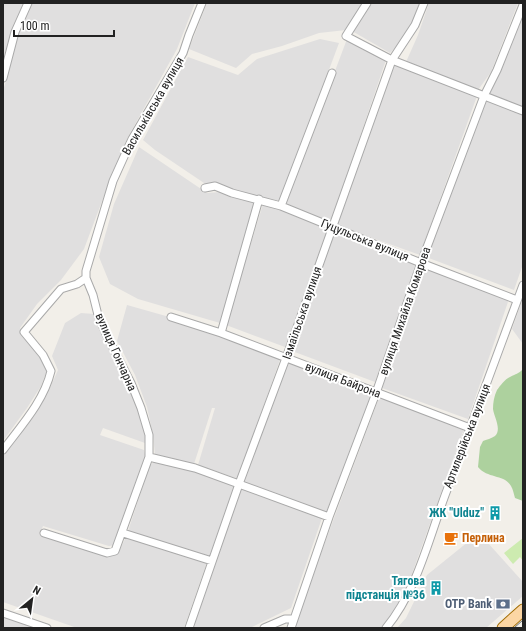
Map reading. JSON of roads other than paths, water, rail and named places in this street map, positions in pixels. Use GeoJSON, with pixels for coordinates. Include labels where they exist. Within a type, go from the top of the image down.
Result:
{"type":"FeatureCollection","features":[{"type":"Feature","properties":{"kind":"main road"},"geometry":{"type":"LineString","coordinates":[[503,628],[523,610]]}},
{"type":"Feature","properties":{"kind":"street"},"geometry":{"type":"LineString","coordinates":[[3,78],[16,32],[28,3]]}},
{"type":"Feature","properties":{"kind":"street","name":"Васильківська вулиця"},"geometry":{"type":"LineString","coordinates":[[86,278],[86,271],[113,181],[132,139],[183,53],[188,35],[202,3]]}},
{"type":"Feature","properties":{"kind":"street"},"geometry":{"type":"LineString","coordinates":[[367,3],[346,36],[392,60],[523,111]]}},
{"type":"Feature","properties":{"kind":"street","name":"Ізмаїльська вулиця"},"geometry":{"type":"LineString","coordinates":[[189,628],[239,484],[286,358],[392,60],[415,26],[424,3]]}},
{"type":"Feature","properties":{"kind":"street","name":"вулиця Михайла Комарова"},"geometry":{"type":"LineString","coordinates":[[291,628],[329,517],[376,393],[421,263],[484,96],[497,70],[523,5]]}},
{"type":"Feature","properties":{"kind":"street"},"geometry":{"type":"LineString","coordinates":[[280,206],[332,73]]}},
{"type":"Feature","properties":{"kind":"street","name":"Гуцульська вулиця"},"geometry":{"type":"LineString","coordinates":[[205,188],[215,186],[232,193],[259,199],[280,206],[517,300]]}},
{"type":"Feature","properties":{"kind":"street"},"geometry":{"type":"LineString","coordinates":[[221,333],[259,199]]}},
{"type":"Feature","properties":{"kind":"street"},"geometry":{"type":"LineString","coordinates":[[3,450],[31,412],[48,381],[51,371],[43,355],[24,332],[61,289],[77,284],[86,278]]}},
{"type":"Feature","properties":{"kind":"street","name":"вулиця Гончарна"},"geometry":{"type":"LineString","coordinates":[[44,533],[107,553],[115,551],[123,533],[149,457],[149,435],[141,408],[131,383],[106,334],[86,278]]}},
{"type":"Feature","properties":{"kind":"street","name":"Артилерійська вулиця"},"geometry":{"type":"LineString","coordinates":[[386,628],[398,614],[412,586],[523,285]]}},
{"type":"Feature","properties":{"kind":"street","name":"вулиця Байрона"},"geometry":{"type":"LineString","coordinates":[[171,317],[221,333],[470,428]]}},
{"type":"Feature","properties":{"kind":"street"},"geometry":{"type":"LineString","coordinates":[[149,457],[194,468],[329,517]]}},
{"type":"Feature","properties":{"kind":"street"},"geometry":{"type":"LineString","coordinates":[[123,533],[212,561]]}},
{"type":"Feature","properties":{"kind":"street"},"geometry":{"type":"LineString","coordinates":[[3,612],[47,628]]}},
{"type":"Feature","properties":{"kind":"street"},"geometry":{"type":"LineString","coordinates":[[264,628],[285,619],[294,619]]}},
{"type":"Feature","properties":{"kind":"tram line"},"geometry":{"type":"LineString","coordinates":[[514,628],[523,620]]}},
{"type":"Feature","properties":{"kind":"place","name":"ЖК \"Ulduz\""},"geometry":{"type":"Point","coordinates":[495,513]}},
{"type":"Feature","properties":{"kind":"place","name":"Перлина"},"geometry":{"type":"Point","coordinates":[451,538]}},
{"type":"Feature","properties":{"kind":"place","name":"Тягова пiдстанцiя №36"},"geometry":{"type":"Point","coordinates":[436,588]}},
{"type":"Feature","properties":{"kind":"place","name":"OTP Bank"},"geometry":{"type":"Point","coordinates":[503,604]}}]}
